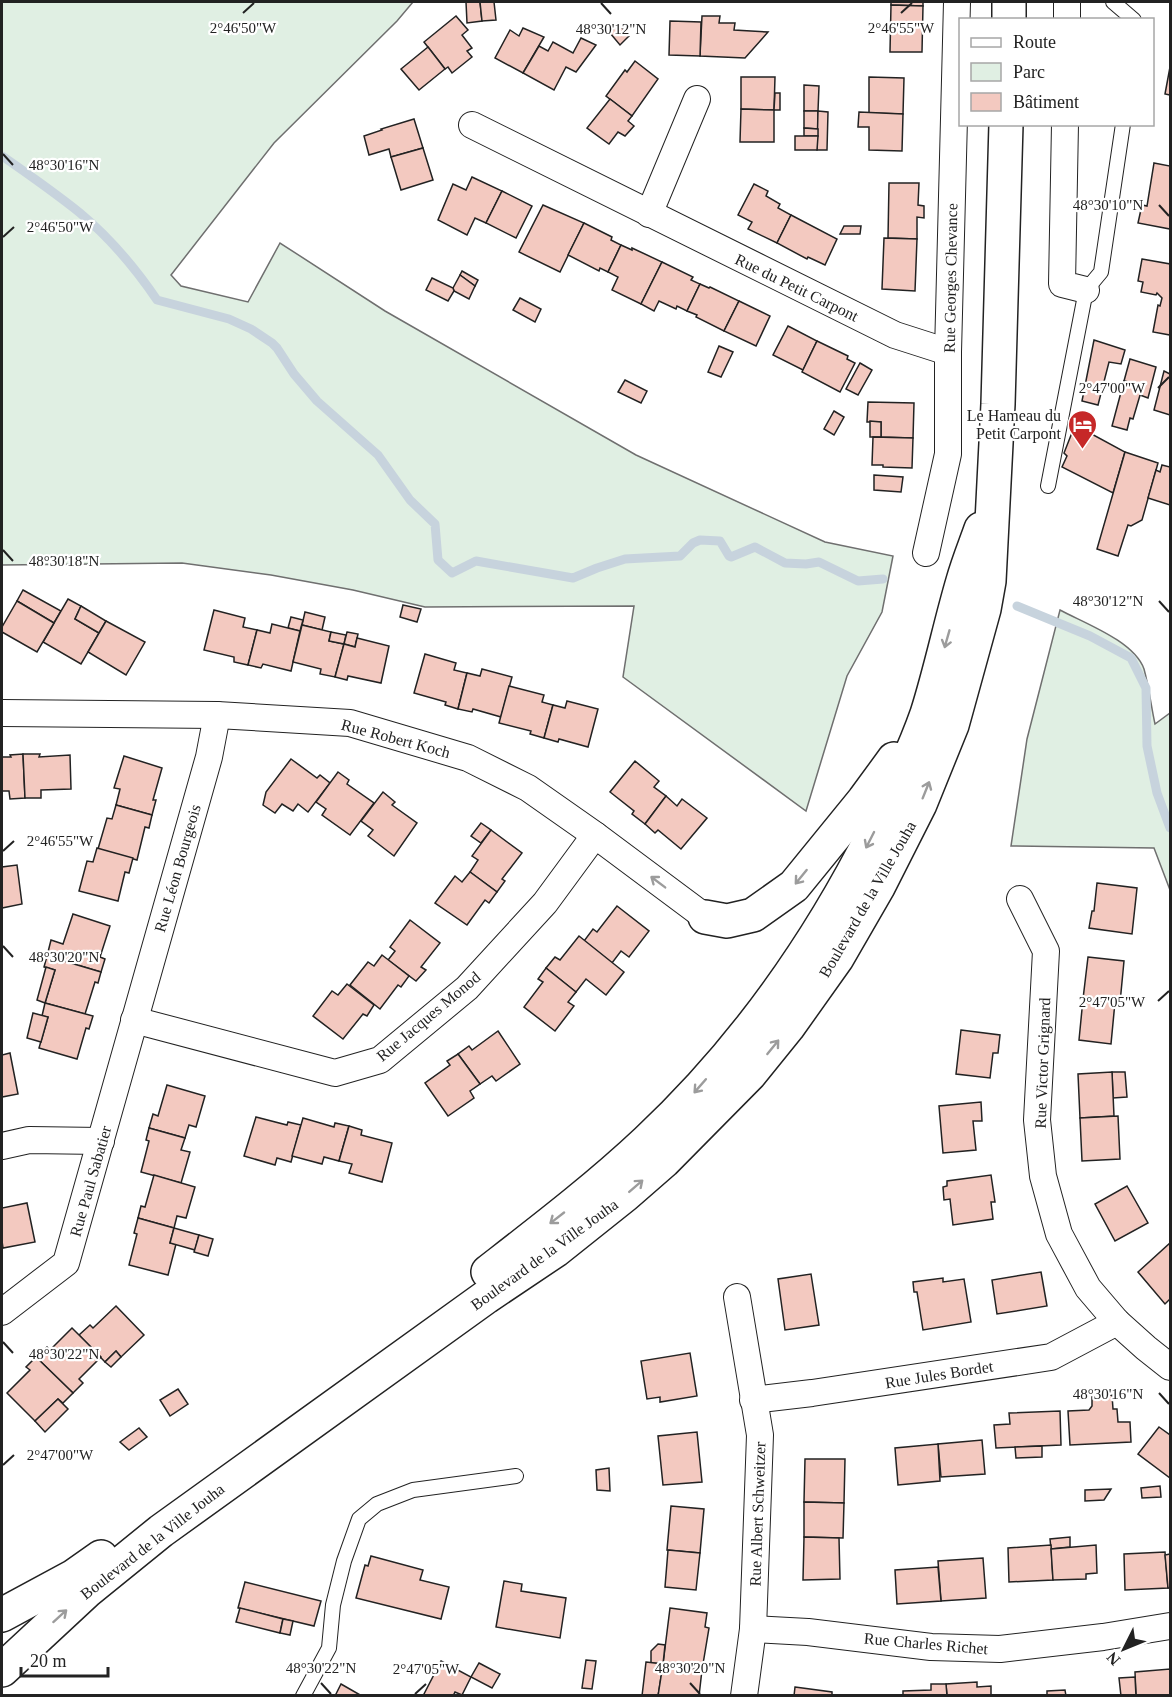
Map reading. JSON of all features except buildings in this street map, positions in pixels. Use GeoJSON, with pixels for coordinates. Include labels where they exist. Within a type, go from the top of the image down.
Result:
{"type":"FeatureCollection","features":[{"type":"Feature","properties":{"kind":"main road"},"geometry":{"type":"LineString","coordinates":[[1009,2],[1009,18]]}},
{"type":"Feature","properties":{"kind":"main road"},"geometry":{"type":"LineString","coordinates":[[976,582],[994,491],[1006,126]]}},
{"type":"Feature","properties":{"kind":"main road","name":"Boulevard de la Ville Jouha"},"geometry":{"type":"LineString","coordinates":[[2,1616],[74,1576],[476,1281],[563,1213],[647,1141],[688,1100],[780,989],[818,934],[856,870],[895,791],[927,714],[976,582]]}},
{"type":"Feature","properties":{"kind":"main road","name":"Boulevard de la Ville Jouha"},"geometry":{"type":"LineString","coordinates":[[2,1670],[87,1591],[161,1531],[486,1297],[556,1250],[626,1195],[664,1161],[750,1074],[788,1027],[837,958],[878,887],[920,804],[952,725],[984,609],[976,582]]}},
{"type":"Feature","properties":{"kind":"main road"},"geometry":{"type":"LineString","coordinates":[[705,917],[727,921],[753,915],[794,886],[864,800],[927,714]]}},
{"type":"Feature","properties":{"kind":"street","name":"Rue Georges Chevance"},"geometry":{"type":"LineString","coordinates":[[926,553],[948,454],[948,352],[957,2]]}},
{"type":"Feature","properties":{"kind":"street"},"geometry":{"type":"LineString","coordinates":[[1067,2],[1067,18]]}},
{"type":"Feature","properties":{"kind":"street"},"geometry":{"type":"LineString","coordinates":[[649,214],[696,99]]}},
{"type":"Feature","properties":{"kind":"street","name":"Rue du Petit Carpont"},"geometry":{"type":"LineString","coordinates":[[472,125],[895,335],[948,352]]}},
{"type":"Feature","properties":{"kind":"street"},"geometry":{"type":"LineString","coordinates":[[1065,126],[1062,284],[1086,290]]}},
{"type":"Feature","properties":{"kind":"street","name":"Rue Robert Koch"},"geometry":{"type":"LineString","coordinates":[[2,713],[217,715],[350,723],[468,758],[528,788],[705,917]]}},
{"type":"Feature","properties":{"kind":"street","name":"Rue Léon Bourgeois"},"geometry":{"type":"LineString","coordinates":[[135,1020],[209,757],[217,715]]}},
{"type":"Feature","properties":{"kind":"street","name":"Rue Jacques Monod"},"geometry":{"type":"LineString","coordinates":[[135,1020],[336,1073],[380,1060],[467,988],[544,903],[595,835]]}},
{"type":"Feature","properties":{"kind":"street","name":"Rue Victor Grignard"},"geometry":{"type":"LineString","coordinates":[[1020,899],[1046,951],[1037,1120],[1043,1176],[1059,1234],[1088,1288],[1117,1322],[1170,1367]]}},
{"type":"Feature","properties":{"kind":"street","name":"Rue Paul Sabatier"},"geometry":{"type":"LineString","coordinates":[[2,1312],[66,1263],[135,1020]]}},
{"type":"Feature","properties":{"kind":"street"},"geometry":{"type":"LineString","coordinates":[[2,1146],[29,1140],[101,1141]]}},
{"type":"Feature","properties":{"kind":"street","name":"Rue Albert Schweitzer"},"geometry":{"type":"LineString","coordinates":[[737,1298],[760,1435],[753,1629],[744,1695]]}},
{"type":"Feature","properties":{"kind":"street","name":"Rue Jules Bordet"},"geometry":{"type":"LineString","coordinates":[[753,1400],[823,1392],[1051,1357],[1117,1322]]}},
{"type":"Feature","properties":{"kind":"street","name":"Rue Charles Richet"},"geometry":{"type":"LineString","coordinates":[[753,1629],[808,1632],[931,1647],[1000,1649],[1170,1626]]}},
{"type":"Feature","properties":{"kind":"lane"},"geometry":{"type":"LineString","coordinates":[[1113,2],[1132,18]]}},
{"type":"Feature","properties":{"kind":"lane"},"geometry":{"type":"LineString","coordinates":[[1048,486],[1086,290],[1101,272],[1123,126]]}},
{"type":"Feature","properties":{"kind":"lane"},"geometry":{"type":"LineString","coordinates":[[303,1695],[330,1648],[333,1605],[344,1561],[360,1519],[377,1504],[413,1490],[516,1476]]}},
{"type":"Feature","properties":{"kind":"green space"},"geometry":{"type":"Polygon","coordinates":[[[2,2],[413,2],[397,21],[274,143],[171,275],[181,286],[248,302],[280,243],[385,311],[636,455],[825,542],[893,556],[882,612],[847,676],[806,811],[623,677],[634,606],[425,607],[353,590],[271,575],[182,563],[2,565],[2,2]]]}},
{"type":"Feature","properties":{"kind":"green space"},"geometry":{"type":"Polygon","coordinates":[[[1060,610],[1107,634],[1130,650],[1139,659],[1144,669],[1155,724],[1170,713],[1170,890],[1154,848],[1011,846],[1027,739],[1060,610]]]}},
{"type":"Feature","properties":{"kind":"waterway"},"geometry":{"type":"LineString","coordinates":[[2,156],[61,198],[102,233],[122,254],[157,300],[229,319],[251,329],[272,343],[317,401],[378,455],[410,500],[435,524],[438,560],[452,573],[476,561],[573,578],[625,559],[680,556],[693,543],[700,540],[720,541],[731,557],[755,547],[785,563],[819,562],[858,581],[883,579]]}},
{"type":"Feature","properties":{"kind":"waterway"},"geometry":{"type":"LineString","coordinates":[[1017,606],[1090,636],[1131,658],[1146,688],[1147,746],[1157,793],[1170,828]]}},
{"type":"Feature","properties":{"kind":"place","name":"Le Hameau du Petit Carpont"},"geometry":{"type":"Point","coordinates":[1082,450]}}]}
